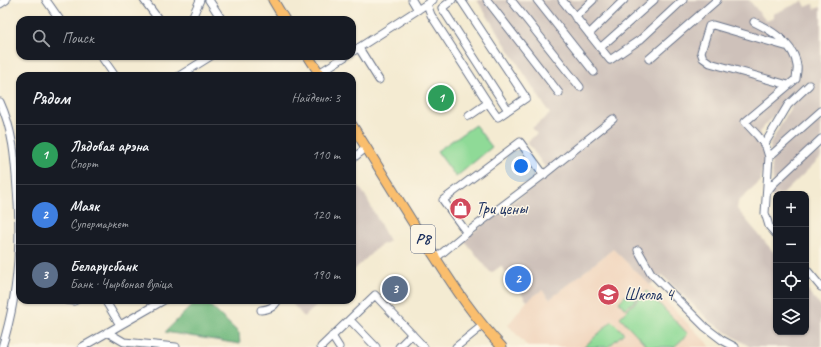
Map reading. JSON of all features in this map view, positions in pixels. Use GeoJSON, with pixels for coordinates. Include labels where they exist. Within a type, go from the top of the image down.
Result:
{"type":"FeatureCollection","features":[{"type":"Feature","properties":{"kind":"main road"},"geometry":{"type":"LineString","coordinates":[[273,0],[283,16]]}},
{"type":"Feature","properties":{"kind":"main road"},"geometry":{"type":"LineString","coordinates":[[311,60],[318,72]]}},
{"type":"Feature","properties":{"kind":"main road","name":"Р8"},"geometry":{"type":"LineString","coordinates":[[356,132],[458,293],[482,326],[502,347]]}},
{"type":"Feature","properties":{"kind":"street"},"geometry":{"type":"LineString","coordinates":[[0,4],[6,0]]}},
{"type":"Feature","properties":{"kind":"street"},"geometry":{"type":"LineString","coordinates":[[46,0],[57,16]]}},
{"type":"Feature","properties":{"kind":"street"},"geometry":{"type":"LineString","coordinates":[[144,0],[156,16]]}},
{"type":"Feature","properties":{"kind":"street"},"geometry":{"type":"LineString","coordinates":[[193,16],[200,0]]}},
{"type":"Feature","properties":{"kind":"street"},"geometry":{"type":"LineString","coordinates":[[209,0],[219,16]]}},
{"type":"Feature","properties":{"kind":"street"},"geometry":{"type":"LineString","coordinates":[[412,0],[418,10]]}},
{"type":"Feature","properties":{"kind":"street"},"geometry":{"type":"LineString","coordinates":[[451,0],[442,8],[508,110]]}},
{"type":"Feature","properties":{"kind":"street"},"geometry":{"type":"LineString","coordinates":[[356,50],[430,2],[431,15],[498,117],[526,98],[461,0]]}},
{"type":"Feature","properties":{"kind":"street"},"geometry":{"type":"LineString","coordinates":[[487,0],[559,93]]}},
{"type":"Feature","properties":{"kind":"street"},"geometry":{"type":"LineString","coordinates":[[511,0],[580,87]]}},
{"type":"Feature","properties":{"kind":"street"},"geometry":{"type":"LineString","coordinates":[[537,0],[594,72]]}},
{"type":"Feature","properties":{"kind":"street"},"geometry":{"type":"LineString","coordinates":[[562,0],[610,60],[641,39],[683,0]]}},
{"type":"Feature","properties":{"kind":"street"},"geometry":{"type":"LineString","coordinates":[[575,17],[593,0]]}},
{"type":"Feature","properties":{"kind":"street"},"geometry":{"type":"LineString","coordinates":[[589,34],[624,0]]}},
{"type":"Feature","properties":{"kind":"street"},"geometry":{"type":"LineString","coordinates":[[600,48],[654,0]]}},
{"type":"Feature","properties":{"kind":"street"},"geometry":{"type":"LineString","coordinates":[[649,59],[717,0]]}},
{"type":"Feature","properties":{"kind":"street"},"geometry":{"type":"LineString","coordinates":[[754,22],[765,27],[788,46],[793,54],[797,67],[796,79],[745,122],[764,145],[769,157],[765,213],[769,226],[773,231]]}},
{"type":"Feature","properties":{"kind":"street"},"geometry":{"type":"LineString","coordinates":[[788,46],[713,25],[709,26],[701,52],[703,58],[710,63],[788,85]]}},
{"type":"Feature","properties":{"kind":"street"},"geometry":{"type":"LineString","coordinates":[[359,48],[379,80]]}},
{"type":"Feature","properties":{"kind":"street"},"geometry":{"type":"LineString","coordinates":[[104,60],[112,72]]}},
{"type":"Feature","properties":{"kind":"street"},"geometry":{"type":"LineString","coordinates":[[186,72],[205,60]]}},
{"type":"Feature","properties":{"kind":"street"},"geometry":{"type":"LineString","coordinates":[[324,72],[341,60]]}},
{"type":"Feature","properties":{"kind":"street"},"geometry":{"type":"LineString","coordinates":[[764,145],[788,105],[809,85]]}},
{"type":"Feature","properties":{"kind":"street"},"geometry":{"type":"LineString","coordinates":[[0,102],[16,142],[16,167]]}},
{"type":"Feature","properties":{"kind":"street"},"geometry":{"type":"LineString","coordinates":[[469,116],[488,103]]}},
{"type":"Feature","properties":{"kind":"street"},"geometry":{"type":"LineString","coordinates":[[769,157],[821,111]]}},
{"type":"Feature","properties":{"kind":"street"},"geometry":{"type":"LineString","coordinates":[[436,258],[544,175],[613,119]]}},
{"type":"Feature","properties":{"kind":"street"},"geometry":{"type":"LineString","coordinates":[[767,193],[773,184],[821,139]]}},
{"type":"Feature","properties":{"kind":"street"},"geometry":{"type":"LineString","coordinates":[[467,233],[443,200],[520,142],[544,175]]}},
{"type":"Feature","properties":{"kind":"street"},"geometry":{"type":"LineString","coordinates":[[356,156],[366,148]]}},
{"type":"Feature","properties":{"kind":"street"},"geometry":{"type":"LineString","coordinates":[[638,250],[651,273],[705,327],[722,340],[735,347]]}},
{"type":"Feature","properties":{"kind":"street"},"geometry":{"type":"LineString","coordinates":[[2,347],[10,314],[16,272]]}},
{"type":"Feature","properties":{"kind":"street"},"geometry":{"type":"LineString","coordinates":[[809,273],[821,287]]}},
{"type":"Feature","properties":{"kind":"street"},"geometry":{"type":"LineString","coordinates":[[321,347],[375,295],[424,347]]}},
{"type":"Feature","properties":{"kind":"street"},"geometry":{"type":"LineString","coordinates":[[107,304],[120,325]]}},
{"type":"Feature","properties":{"kind":"street"},"geometry":{"type":"LineString","coordinates":[[82,347],[157,304]]}},
{"type":"Feature","properties":{"kind":"street"},"geometry":{"type":"LineString","coordinates":[[261,310],[268,310],[274,307],[276,304]]}},
{"type":"Feature","properties":{"kind":"street"},"geometry":{"type":"LineString","coordinates":[[350,320],[376,347]]}},
{"type":"Feature","properties":{"kind":"street"},"geometry":{"type":"LineString","coordinates":[[456,347],[482,326]]}},
{"type":"Feature","properties":{"kind":"street"},"geometry":{"type":"LineString","coordinates":[[107,332],[124,342],[171,347]]}},
{"type":"Feature","properties":{"kind":"street"},"geometry":{"type":"LineString","coordinates":[[399,347],[412,334]]}},
{"type":"Feature","properties":{"kind":"street"},"geometry":{"type":"LineString","coordinates":[[332,336],[339,347]]}},
{"type":"Feature","properties":{"kind":"shaded area"},"geometry":{"type":"Polygon","coordinates":[[[477,0],[749,0],[766,21],[774,18],[773,14],[803,1],[806,7],[813,4],[815,9],[821,7],[821,157],[786,191],[773,191],[773,198],[770,194],[773,184],[770,144],[792,105],[812,87],[807,83],[787,101],[759,132],[766,153],[766,167],[761,171],[761,181],[738,202],[737,209],[773,251],[773,335],[809,335],[809,292],[821,306],[821,347],[750,347],[711,322],[662,275],[650,285],[613,249],[550,299],[542,290],[527,301],[501,266],[491,273],[465,241],[467,237],[550,174],[527,142],[537,134],[532,128],[550,114],[477,0]]]}},
{"type":"Feature","properties":{"kind":"shaded area"},"geometry":{"type":"Polygon","coordinates":[[[356,183],[365,195],[389,241],[378,247],[356,268],[356,183]]]}},
{"type":"Feature","properties":{"kind":"shaded area","name":"Школа 4"},"geometry":{"type":"Polygon","coordinates":[[[613,249],[711,347],[528,347],[508,325],[527,301],[542,290],[550,299],[613,249]]]}},
{"type":"Feature","properties":{"kind":"shaded area"},"geometry":{"type":"Polygon","coordinates":[[[293,304],[319,304],[304,317],[293,304]]]}},
{"type":"Feature","properties":{"kind":"green space"},"geometry":{"type":"Polygon","coordinates":[[[475,125],[492,147],[456,177],[437,151],[475,125]]]}},
{"type":"Feature","properties":{"kind":"green space"},"geometry":{"type":"Polygon","coordinates":[[[631,290],[638,298],[625,309],[619,302],[631,290]]]}},
{"type":"Feature","properties":{"kind":"green space"},"geometry":{"type":"Polygon","coordinates":[[[647,291],[688,334],[674,347],[648,347],[620,317],[647,291]]]}},
{"type":"Feature","properties":{"kind":"green space"},"geometry":{"type":"Polygon","coordinates":[[[193,304],[208,304],[239,333],[240,344],[165,332],[193,304]]]}},
{"type":"Feature","properties":{"kind":"green space"},"geometry":{"type":"Polygon","coordinates":[[[612,321],[624,333],[608,347],[584,347],[612,321]]]}},
{"type":"Feature","properties":{"kind":"place","name":"Лядовая арэна"},"geometry":{"type":"Point","coordinates":[441,98]}},
{"type":"Feature","properties":{"kind":"place","name":"Три цены"},"geometry":{"type":"Point","coordinates":[460,208]}},
{"type":"Feature","properties":{"kind":"place","name":"Маяк"},"geometry":{"type":"Point","coordinates":[518,279]}},
{"type":"Feature","properties":{"kind":"place","name":"Беларусбанк"},"geometry":{"type":"Point","coordinates":[395,289]}},
{"type":"Feature","properties":{"kind":"place","name":"Школа 4"},"geometry":{"type":"Point","coordinates":[608,294]}}]}
